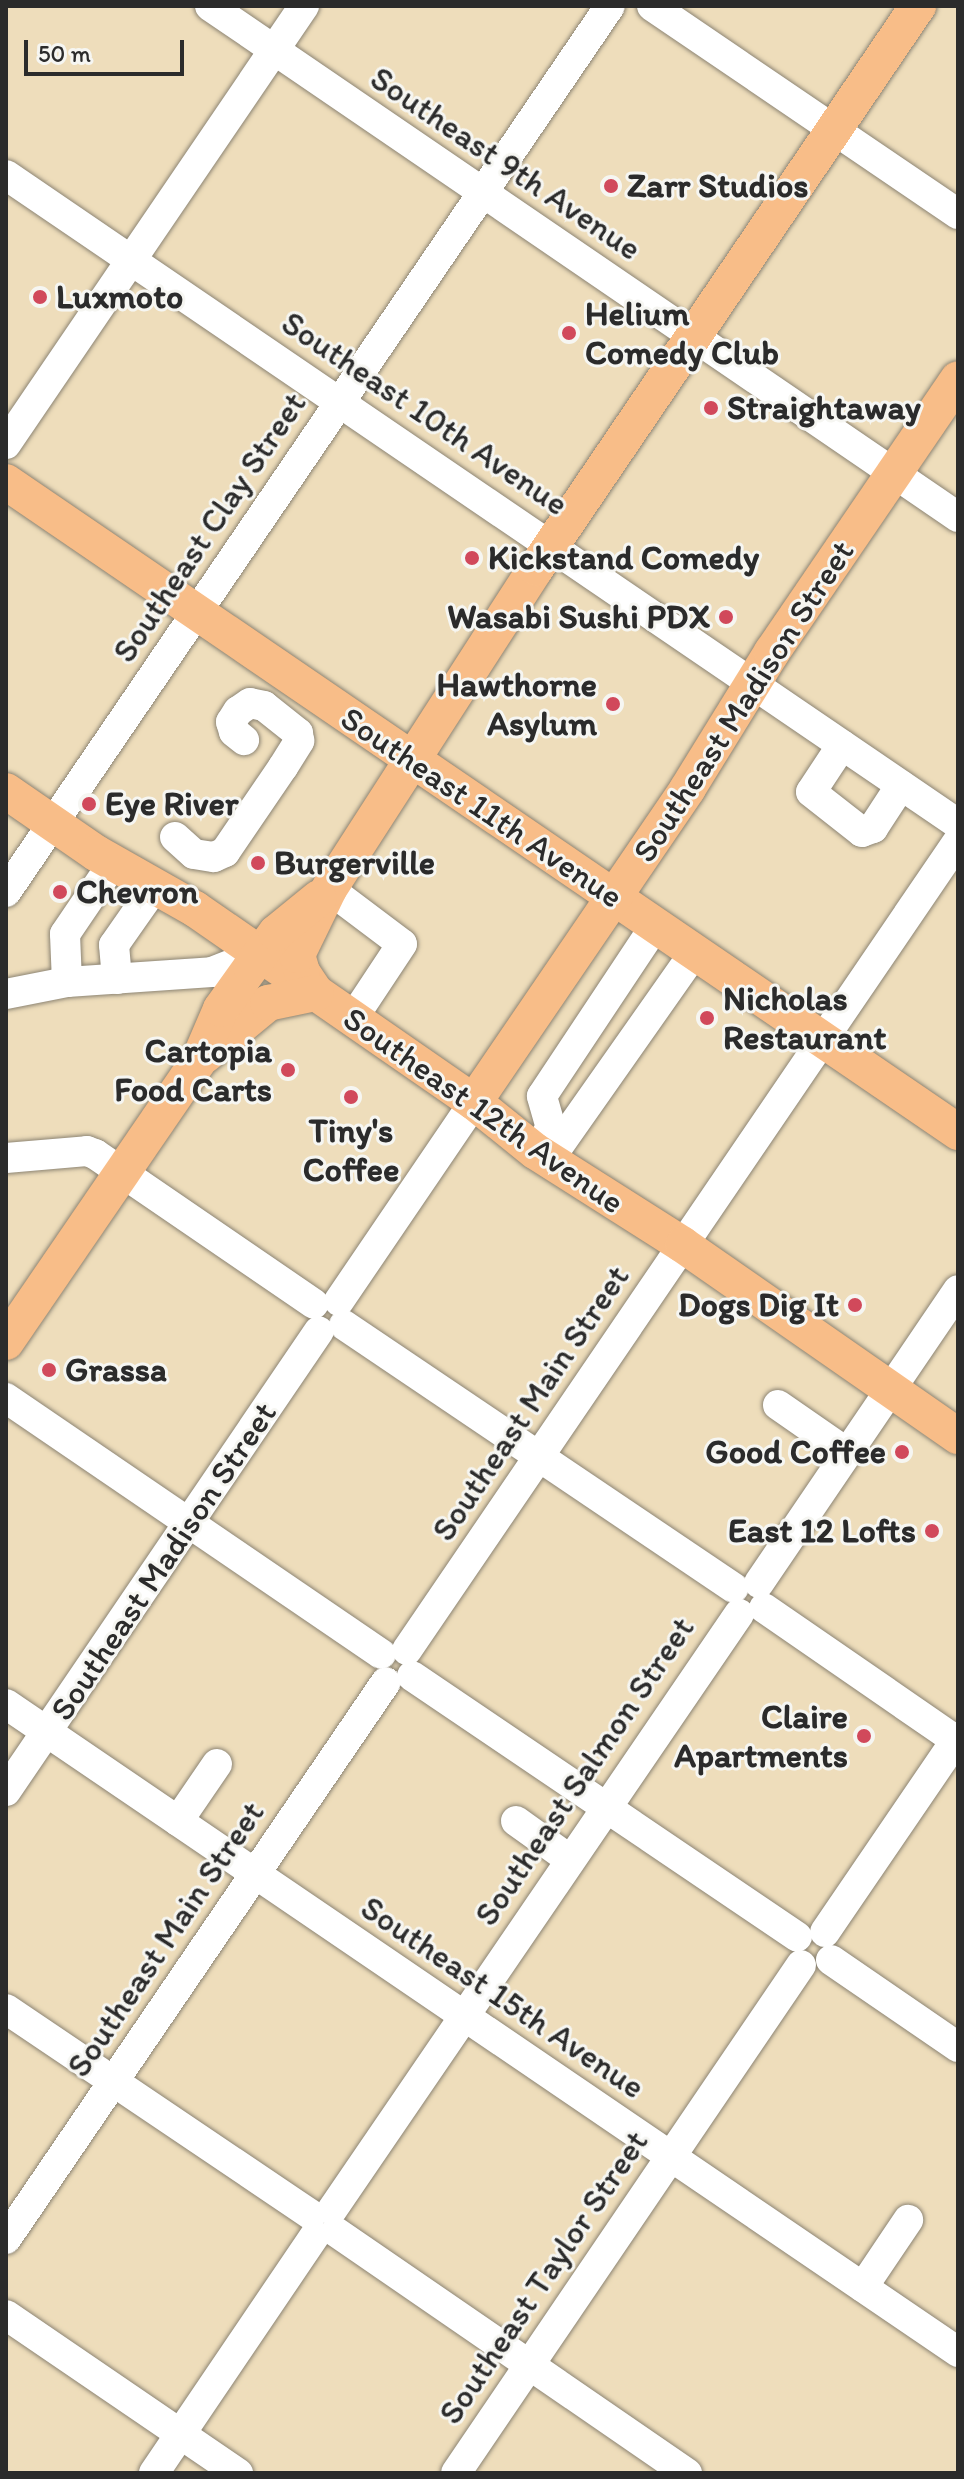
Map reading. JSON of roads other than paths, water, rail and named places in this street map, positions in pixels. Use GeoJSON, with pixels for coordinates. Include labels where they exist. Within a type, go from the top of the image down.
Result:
{"type":"FeatureCollection","features":[{"type":"Feature","properties":{"kind":"main road"},"geometry":{"type":"LineString","coordinates":[[199,1060],[268,1003],[316,993],[302,972],[297,955],[329,889],[551,545],[918,6]]}},
{"type":"Feature","properties":{"kind":"main road","name":"Southeast Madison Street"},"geometry":{"type":"LineString","coordinates":[[474,1102],[958,379]]}},
{"type":"Feature","properties":{"kind":"main road","name":"Southeast 11th Avenue"},"geometry":{"type":"LineString","coordinates":[[6,482],[958,1132]]}},
{"type":"Feature","properties":{"kind":"main road","name":"Southeast 12th Avenue"},"geometry":{"type":"LineString","coordinates":[[8,796],[113,863],[156,885],[260,953],[474,1102],[542,1155],[683,1245],[958,1436]]}},
{"type":"Feature","properties":{"kind":"main road"},"geometry":{"type":"LineString","coordinates":[[7,1340],[199,1060],[221,1009],[260,953],[276,933],[329,889]]}},
{"type":"Feature","properties":{"kind":"street","name":"Southeast 9th Avenue"},"geometry":{"type":"LineString","coordinates":[[210,6],[958,517]]}},
{"type":"Feature","properties":{"kind":"street"},"geometry":{"type":"LineString","coordinates":[[6,444],[304,6]]}},
{"type":"Feature","properties":{"kind":"street","name":"Southeast Clay Street"},"geometry":{"type":"LineString","coordinates":[[6,892],[610,6]]}},
{"type":"Feature","properties":{"kind":"street"},"geometry":{"type":"LineString","coordinates":[[652,6],[958,214]]}},
{"type":"Feature","properties":{"kind":"street","name":"Southeast 10th Avenue"},"geometry":{"type":"LineString","coordinates":[[6,175],[958,824]]}},
{"type":"Feature","properties":{"kind":"street"},"geometry":{"type":"LineString","coordinates":[[175,837],[194,854],[214,857],[225,852],[299,741],[298,733],[264,706],[250,703],[231,722],[234,732],[244,740]]}},
{"type":"Feature","properties":{"kind":"street"},"geometry":{"type":"LineString","coordinates":[[842,745],[811,792],[862,832],[873,828],[901,785]]}},
{"type":"Feature","properties":{"kind":"street","name":"Southeast Main Street"},"geometry":{"type":"LineString","coordinates":[[6,2239],[958,841]]}},
{"type":"Feature","properties":{"kind":"street"},"geometry":{"type":"LineString","coordinates":[[67,982],[65,934],[113,863]]}},
{"type":"Feature","properties":{"kind":"street"},"geometry":{"type":"LineString","coordinates":[[117,979],[114,945],[156,885]]}},
{"type":"Feature","properties":{"kind":"street"},"geometry":{"type":"LineString","coordinates":[[329,889],[402,944],[353,1018]]}},
{"type":"Feature","properties":{"kind":"street"},"geometry":{"type":"LineString","coordinates":[[87,901],[126,928]]}},
{"type":"Feature","properties":{"kind":"street"},"geometry":{"type":"LineString","coordinates":[[542,1155],[551,1128],[542,1096],[655,926]]}},
{"type":"Feature","properties":{"kind":"street"},"geometry":{"type":"LineString","coordinates":[[6,978],[67,982],[212,972],[260,953]]}},
{"type":"Feature","properties":{"kind":"street"},"geometry":{"type":"LineString","coordinates":[[542,1155],[694,953]]}},
{"type":"Feature","properties":{"kind":"street"},"geometry":{"type":"LineString","coordinates":[[6,994],[67,982]]}},
{"type":"Feature","properties":{"kind":"street","name":"Southeast Madison Street"},"geometry":{"type":"LineString","coordinates":[[6,1791],[474,1102]]}},
{"type":"Feature","properties":{"kind":"street"},"geometry":{"type":"LineString","coordinates":[[6,1158],[87,1151],[957,1740]]}},
{"type":"Feature","properties":{"kind":"street","name":"Southeast Salmon Street"},"geometry":{"type":"LineString","coordinates":[[154,2473],[958,1290]]}},
{"type":"Feature","properties":{"kind":"street"},"geometry":{"type":"LineString","coordinates":[[6,1398],[958,2047]]}},
{"type":"Feature","properties":{"kind":"street"},"geometry":{"type":"LineString","coordinates":[[778,1405],[847,1453]]}},
{"type":"Feature","properties":{"kind":"street","name":"Southeast 15th Avenue"},"geometry":{"type":"LineString","coordinates":[[6,1704],[958,2352]]}},
{"type":"Feature","properties":{"kind":"street","name":"Southeast Taylor Street"},"geometry":{"type":"LineString","coordinates":[[456,2473],[957,1740]]}},
{"type":"Feature","properties":{"kind":"street"},"geometry":{"type":"LineString","coordinates":[[178,1821],[217,1764]]}},
{"type":"Feature","properties":{"kind":"street"},"geometry":{"type":"LineString","coordinates":[[516,1821],[569,1859]]}},
{"type":"Feature","properties":{"kind":"street"},"geometry":{"type":"LineString","coordinates":[[6,2009],[687,2473]]}},
{"type":"Feature","properties":{"kind":"street"},"geometry":{"type":"LineString","coordinates":[[863,2287],[908,2220]]}},
{"type":"Feature","properties":{"kind":"street"},"geometry":{"type":"LineString","coordinates":[[6,2315],[238,2473]]}},
{"type":"Feature","properties":{"kind":"place","name":"Zarr Studios"},"geometry":{"type":"Point","coordinates":[611,186]}},
{"type":"Feature","properties":{"kind":"place","name":"Luxmoto"},"geometry":{"type":"Point","coordinates":[40,297]}},
{"type":"Feature","properties":{"kind":"place","name":"Helium Comedy Club"},"geometry":{"type":"Point","coordinates":[569,333]}},
{"type":"Feature","properties":{"kind":"place","name":"Straightaway"},"geometry":{"type":"Point","coordinates":[711,408]}},
{"type":"Feature","properties":{"kind":"place","name":"Kickstand Comedy"},"geometry":{"type":"Point","coordinates":[472,558]}},
{"type":"Feature","properties":{"kind":"place","name":"Wasabi Sushi PDX"},"geometry":{"type":"Point","coordinates":[726,617]}},
{"type":"Feature","properties":{"kind":"place","name":"Hawthorne Asylum"},"geometry":{"type":"Point","coordinates":[613,704]}},
{"type":"Feature","properties":{"kind":"place","name":"Eye River"},"geometry":{"type":"Point","coordinates":[89,804]}},
{"type":"Feature","properties":{"kind":"place","name":"Burgerville"},"geometry":{"type":"Point","coordinates":[258,863]}},
{"type":"Feature","properties":{"kind":"place","name":"Chevron"},"geometry":{"type":"Point","coordinates":[60,892]}},
{"type":"Feature","properties":{"kind":"place","name":"Nicholas Restaurant"},"geometry":{"type":"Point","coordinates":[707,1018]}},
{"type":"Feature","properties":{"kind":"place","name":"Cartopia Food Carts"},"geometry":{"type":"Point","coordinates":[288,1070]}},
{"type":"Feature","properties":{"kind":"place","name":"Tiny's Coffee"},"geometry":{"type":"Point","coordinates":[351,1097]}},
{"type":"Feature","properties":{"kind":"place","name":"Dogs Dig It"},"geometry":{"type":"Point","coordinates":[855,1305]}},
{"type":"Feature","properties":{"kind":"place","name":"Grassa"},"geometry":{"type":"Point","coordinates":[49,1370]}},
{"type":"Feature","properties":{"kind":"place","name":"Good Coffee"},"geometry":{"type":"Point","coordinates":[902,1452]}},
{"type":"Feature","properties":{"kind":"place","name":"East 12 Lofts"},"geometry":{"type":"Point","coordinates":[932,1531]}},
{"type":"Feature","properties":{"kind":"place","name":"Claire Apartments"},"geometry":{"type":"Point","coordinates":[864,1736]}}]}
